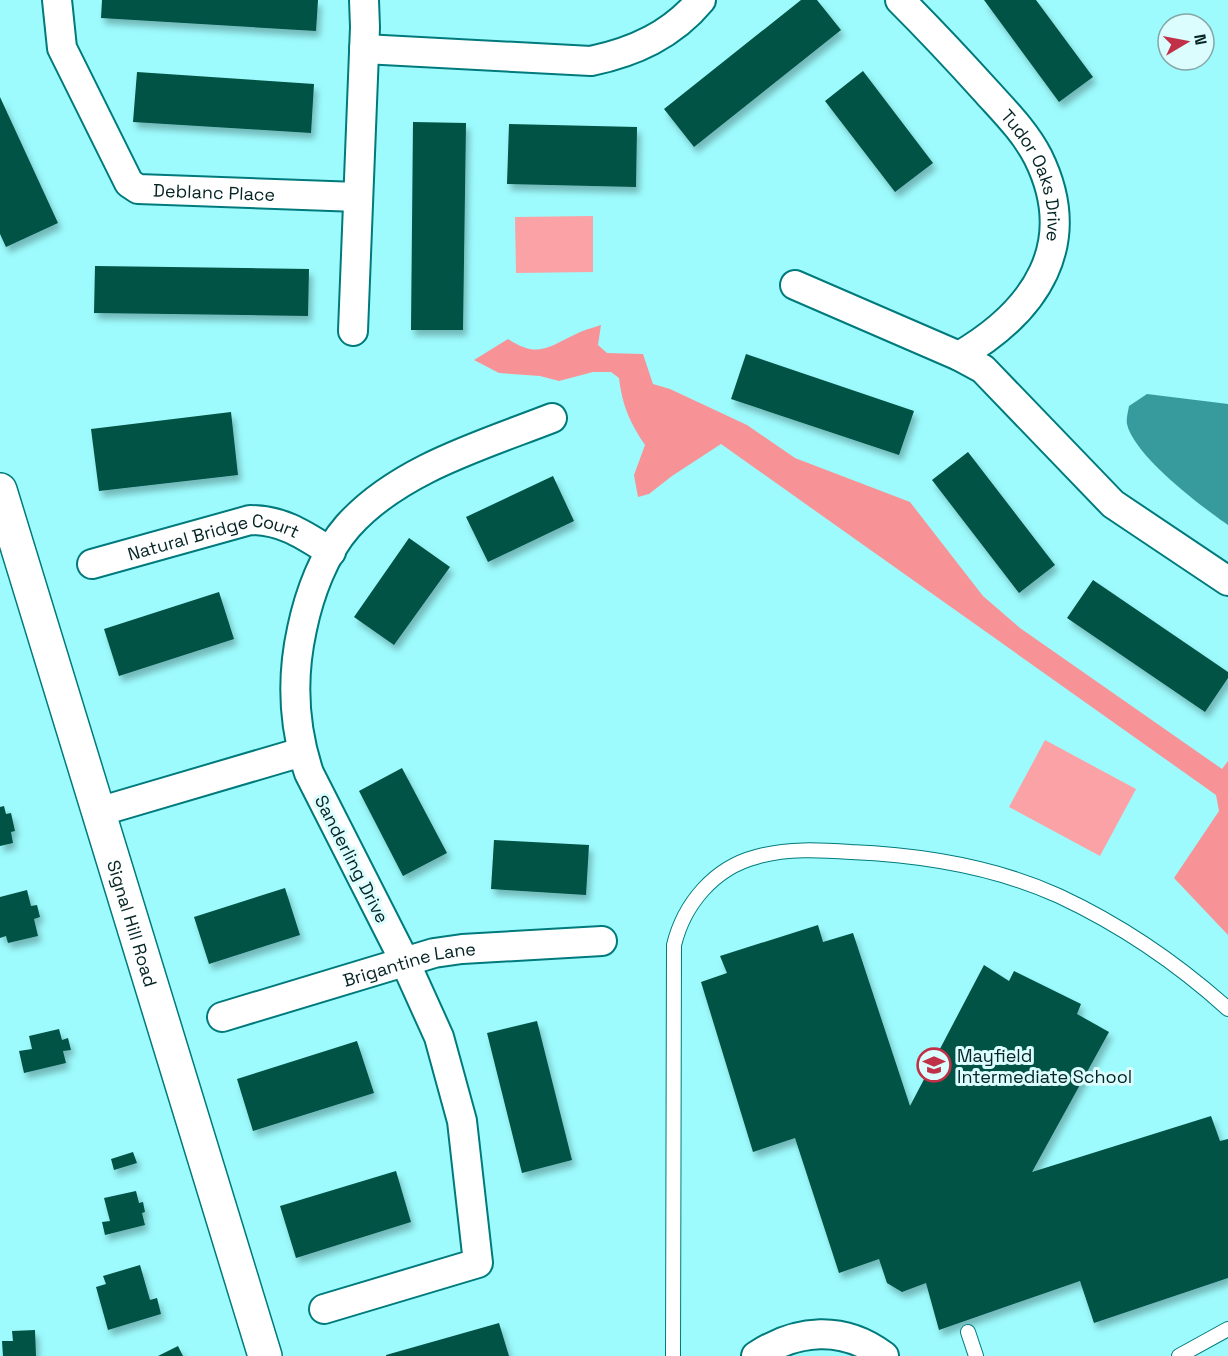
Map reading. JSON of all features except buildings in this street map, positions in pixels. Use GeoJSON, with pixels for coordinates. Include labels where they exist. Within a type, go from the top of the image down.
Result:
{"type":"FeatureCollection","features":[{"type":"Feature","properties":{"kind":"main road","name":"Signal Hill Road"},"geometry":{"type":"LineString","coordinates":[[0,490],[265,1356]]}},
{"type":"Feature","properties":{"kind":"street","name":"Deblanc Place"},"geometry":{"type":"LineString","coordinates":[[57,0],[62,48],[129,183],[138,189],[358,197]]}},
{"type":"Feature","properties":{"kind":"street"},"geometry":{"type":"LineString","coordinates":[[353,331],[364,0]]}},
{"type":"Feature","properties":{"kind":"street"},"geometry":{"type":"LineString","coordinates":[[364,49],[591,61],[622,54],[651,42],[673,28],[701,0]]}},
{"type":"Feature","properties":{"kind":"street","name":"Tudor Oaks Drive"},"geometry":{"type":"LineString","coordinates":[[900,0],[947,47],[1018,127],[1037,156],[1056,210],[1054,240],[1046,269],[1035,290],[1008,319],[959,356]]}},
{"type":"Feature","properties":{"kind":"street"},"geometry":{"type":"LineString","coordinates":[[795,285],[959,356],[983,369],[1113,504],[1228,581]]}},
{"type":"Feature","properties":{"kind":"street","name":"Sanderling Drive"},"geometry":{"type":"LineString","coordinates":[[324,1309],[478,1263],[462,1120],[439,1037],[406,964],[309,773],[302,752],[294,704],[296,655],[308,605],[331,552],[348,526],[383,496],[448,459],[552,418]]}},
{"type":"Feature","properties":{"kind":"street","name":"Natural Bridge Court"},"geometry":{"type":"LineString","coordinates":[[92,564],[250,520],[271,520],[291,527],[331,552]]}},
{"type":"Feature","properties":{"kind":"street"},"geometry":{"type":"LineString","coordinates":[[98,812],[302,752]]}},
{"type":"Feature","properties":{"kind":"street","name":"Brigantine Lane"},"geometry":{"type":"LineString","coordinates":[[222,1017],[406,964],[435,953],[462,949],[602,941]]}},
{"type":"Feature","properties":{"kind":"street"},"geometry":{"type":"LineString","coordinates":[[756,1356],[774,1344],[800,1335],[823,1332],[850,1337],[871,1346],[884,1356]]}},
{"type":"Feature","properties":{"kind":"lane"},"geometry":{"type":"LineString","coordinates":[[673,1356],[674,945],[679,926],[693,901],[713,880],[733,866],[756,856],[825,850],[942,860],[995,873],[1057,896],[1109,922],[1160,953],[1228,1009]]}},
{"type":"Feature","properties":{"kind":"lane"},"geometry":{"type":"LineString","coordinates":[[1179,1356],[1228,1329]]}},
{"type":"Feature","properties":{"kind":"lane"},"geometry":{"type":"LineString","coordinates":[[968,1332],[976,1356]]}},
{"type":"Feature","properties":{"kind":"shaded area"},"geometry":{"type":"Polygon","coordinates":[[[593,216],[593,272],[516,273],[515,217],[593,216]]]}},
{"type":"Feature","properties":{"kind":"shaded area"},"geometry":{"type":"Polygon","coordinates":[[[601,325],[598,345],[607,353],[643,354],[653,384],[670,389],[747,425],[795,458],[910,502],[983,596],[1020,628],[1222,769],[1228,761],[1228,935],[1174,878],[1219,811],[1216,795],[721,444],[649,494],[638,497],[634,475],[645,445],[628,413],[622,397],[619,378],[611,372],[593,372],[559,381],[540,376],[499,373],[474,360],[508,339],[527,348],[542,349],[601,325]]]}},
{"type":"Feature","properties":{"kind":"shaded area"},"geometry":{"type":"Polygon","coordinates":[[[1147,394],[1228,404],[1228,525],[1170,480],[1132,437],[1127,424],[1129,406],[1147,394]]]}},
{"type":"Feature","properties":{"kind":"shaded area"},"geometry":{"type":"Polygon","coordinates":[[[1045,740],[1136,789],[1100,856],[1009,807],[1045,740]]]}},
{"type":"Feature","properties":{"kind":"place","name":"Mayfield Intermediate School"},"geometry":{"type":"Point","coordinates":[934,1065]}}]}
